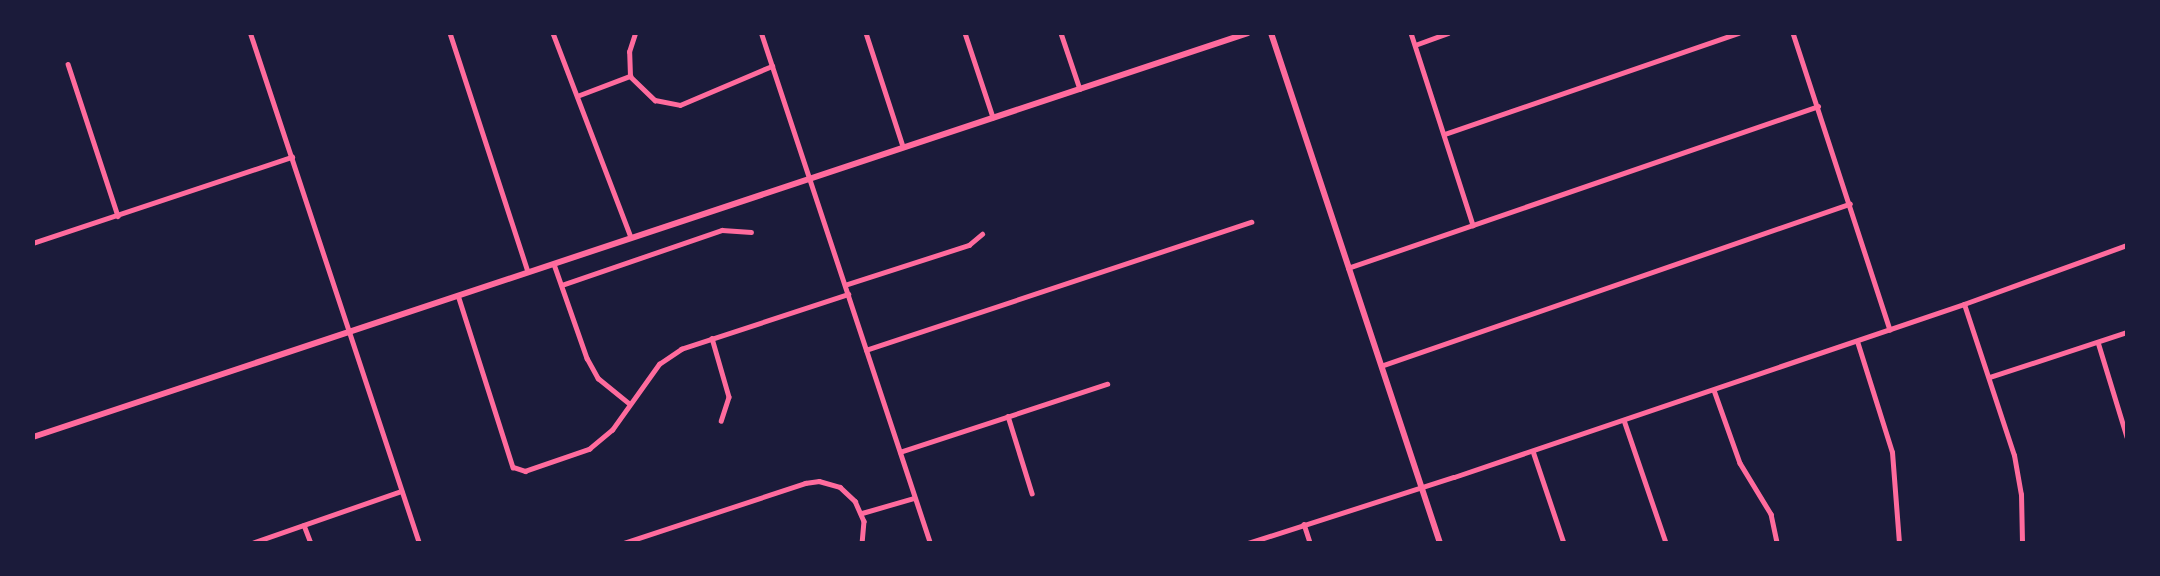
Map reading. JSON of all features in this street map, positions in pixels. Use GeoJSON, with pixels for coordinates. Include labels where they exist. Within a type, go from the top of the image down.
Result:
{"type":"FeatureCollection","features":[{"type":"Feature","properties":{"kind":"main road"},"geometry":{"type":"LineString","coordinates":[[33,437],[1248,33]]}},
{"type":"Feature","properties":{"kind":"main road"},"geometry":{"type":"LineString","coordinates":[[1271,33],[1440,543]]}},
{"type":"Feature","properties":{"kind":"street"},"geometry":{"type":"LineString","coordinates":[[250,33],[419,543]]}},
{"type":"Feature","properties":{"kind":"street"},"geometry":{"type":"LineString","coordinates":[[450,33],[528,271]]}},
{"type":"Feature","properties":{"kind":"street"},"geometry":{"type":"LineString","coordinates":[[554,33],[631,237]]}},
{"type":"Feature","properties":{"kind":"street"},"geometry":{"type":"LineString","coordinates":[[635,33],[629,52],[630,75],[655,100],[680,105],[772,66]]}},
{"type":"Feature","properties":{"kind":"street"},"geometry":{"type":"LineString","coordinates":[[761,33],[930,543]]}},
{"type":"Feature","properties":{"kind":"street"},"geometry":{"type":"LineString","coordinates":[[866,33],[903,146]]}},
{"type":"Feature","properties":{"kind":"street"},"geometry":{"type":"LineString","coordinates":[[965,33],[993,117]]}},
{"type":"Feature","properties":{"kind":"street"},"geometry":{"type":"LineString","coordinates":[[1061,33],[1080,89]]}},
{"type":"Feature","properties":{"kind":"street"},"geometry":{"type":"LineString","coordinates":[[1411,33],[1474,226]]}},
{"type":"Feature","properties":{"kind":"street"},"geometry":{"type":"LineString","coordinates":[[1415,45],[1448,33]]}},
{"type":"Feature","properties":{"kind":"street"},"geometry":{"type":"LineString","coordinates":[[1445,134],[1738,33]]}},
{"type":"Feature","properties":{"kind":"street"},"geometry":{"type":"LineString","coordinates":[[1793,33],[1890,330]]}},
{"type":"Feature","properties":{"kind":"street"},"geometry":{"type":"LineString","coordinates":[[68,64],[118,216]]}},
{"type":"Feature","properties":{"kind":"street"},"geometry":{"type":"LineString","coordinates":[[577,96],[630,75]]}},
{"type":"Feature","properties":{"kind":"street"},"geometry":{"type":"LineString","coordinates":[[1348,268],[1818,106]]}},
{"type":"Feature","properties":{"kind":"street"},"geometry":{"type":"LineString","coordinates":[[33,243],[292,157]]}},
{"type":"Feature","properties":{"kind":"street"},"geometry":{"type":"LineString","coordinates":[[1380,367],[1850,204]]}},
{"type":"Feature","properties":{"kind":"street"},"geometry":{"type":"LineString","coordinates":[[866,350],[1251,222]]}},
{"type":"Feature","properties":{"kind":"street"},"geometry":{"type":"LineString","coordinates":[[562,285],[722,230],[751,232]]}},
{"type":"Feature","properties":{"kind":"street"},"geometry":{"type":"LineString","coordinates":[[845,285],[969,245],[982,234]]}},
{"type":"Feature","properties":{"kind":"street"},"geometry":{"type":"LineString","coordinates":[[1248,543],[1714,390],[2127,245]]}},
{"type":"Feature","properties":{"kind":"street"},"geometry":{"type":"LineString","coordinates":[[554,263],[587,358],[598,378],[630,404]]}},
{"type":"Feature","properties":{"kind":"street"},"geometry":{"type":"LineString","coordinates":[[458,295],[513,467],[520,471],[589,449],[612,430],[659,365],[681,349],[848,294]]}},
{"type":"Feature","properties":{"kind":"street"},"geometry":{"type":"LineString","coordinates":[[1964,304],[2014,455],[2021,494],[2022,543]]}},
{"type":"Feature","properties":{"kind":"street"},"geometry":{"type":"LineString","coordinates":[[1990,377],[2127,332]]}},
{"type":"Feature","properties":{"kind":"street"},"geometry":{"type":"LineString","coordinates":[[712,338],[729,397],[721,421]]}},
{"type":"Feature","properties":{"kind":"street"},"geometry":{"type":"LineString","coordinates":[[1857,341],[1892,452],[1899,543]]}},
{"type":"Feature","properties":{"kind":"street"},"geometry":{"type":"LineString","coordinates":[[2098,342],[2127,437]]}},
{"type":"Feature","properties":{"kind":"street"},"geometry":{"type":"LineString","coordinates":[[900,452],[1107,384]]}},
{"type":"Feature","properties":{"kind":"street"},"geometry":{"type":"LineString","coordinates":[[1714,390],[1740,463],[1770,514],[1777,543]]}},
{"type":"Feature","properties":{"kind":"street"},"geometry":{"type":"LineString","coordinates":[[1008,416],[1032,492]]}},
{"type":"Feature","properties":{"kind":"street"},"geometry":{"type":"LineString","coordinates":[[1624,420],[1666,543]]}},
{"type":"Feature","properties":{"kind":"street"},"geometry":{"type":"LineString","coordinates":[[1533,451],[1564,543]]}},
{"type":"Feature","properties":{"kind":"street"},"geometry":{"type":"LineString","coordinates":[[624,543],[812,482],[839,487],[855,501],[862,513],[862,543]]}},
{"type":"Feature","properties":{"kind":"street"},"geometry":{"type":"LineString","coordinates":[[252,543],[401,491]]}},
{"type":"Feature","properties":{"kind":"street"},"geometry":{"type":"LineString","coordinates":[[862,513],[915,498]]}},
{"type":"Feature","properties":{"kind":"street"},"geometry":{"type":"LineString","coordinates":[[1304,524],[1310,543]]}},
{"type":"Feature","properties":{"kind":"street"},"geometry":{"type":"LineString","coordinates":[[304,525],[311,543]]}}]}
